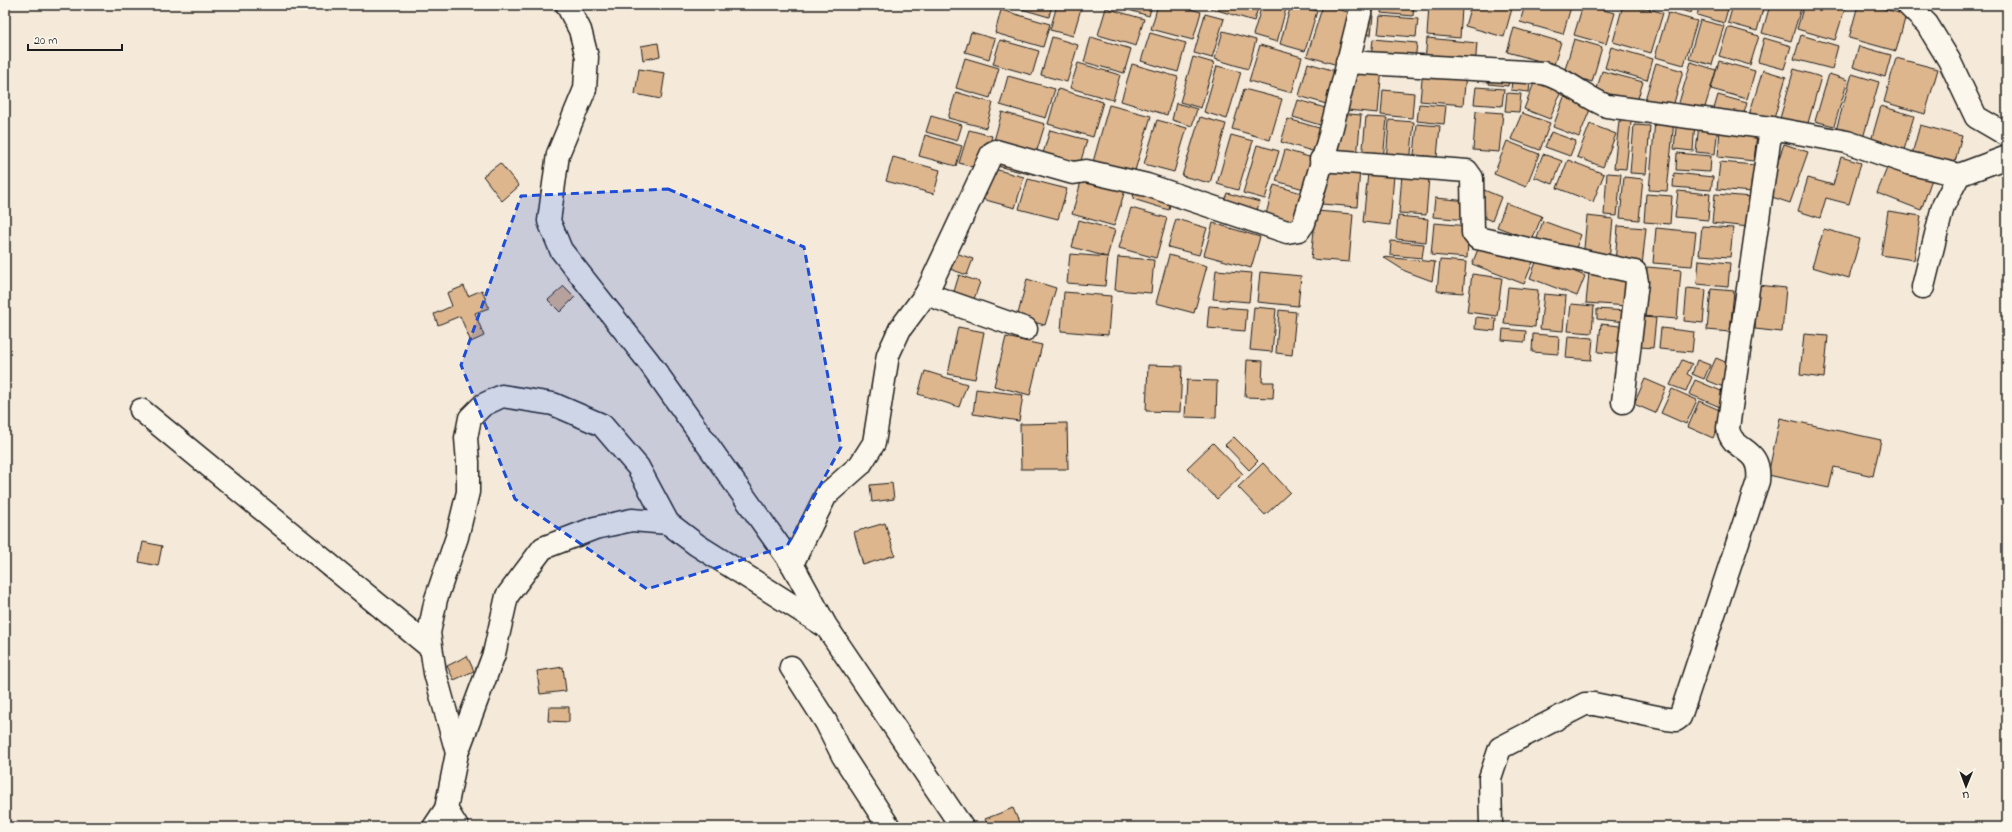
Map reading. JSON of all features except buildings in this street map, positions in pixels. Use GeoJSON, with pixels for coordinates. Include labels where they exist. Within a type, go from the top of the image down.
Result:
{"type":"FeatureCollection","features":[{"type":"Feature","properties":{"kind":"street"},"geometry":{"type":"LineString","coordinates":[[567,5],[580,30],[587,57],[585,89],[558,154],[549,221],[561,250],[649,362],[792,564],[826,626],[962,827]]}},
{"type":"Feature","properties":{"kind":"street"},"geometry":{"type":"LineString","coordinates":[[792,564],[826,495],[860,465],[874,443],[888,355],[900,329],[926,294],[992,153],[996,151],[1073,173],[1086,171],[1147,185],[1287,232],[1299,230],[1304,223],[1321,160],[1330,135],[1362,5]]}},
{"type":"Feature","properties":{"kind":"street"},"geometry":{"type":"LineString","coordinates":[[1908,5],[1928,24],[1949,60],[1976,117],[2007,135]]}},
{"type":"Feature","properties":{"kind":"street"},"geometry":{"type":"LineString","coordinates":[[1347,62],[1543,73],[1567,82],[1594,100],[1607,106],[1770,128],[1846,142],[1908,163],[1959,175],[2007,157]]}},
{"type":"Feature","properties":{"kind":"street"},"geometry":{"type":"LineString","coordinates":[[1491,827],[1490,778],[1500,748],[1585,704],[1594,704],[1676,720],[1682,710],[1758,481],[1758,464],[1748,451],[1732,441],[1728,428],[1770,128]]}},
{"type":"Feature","properties":{"kind":"street"},"geometry":{"type":"LineString","coordinates":[[1321,160],[1467,171],[1472,178],[1473,233],[1476,238],[1635,272],[1637,282],[1623,402]]}},
{"type":"Feature","properties":{"kind":"street"},"geometry":{"type":"LineString","coordinates":[[1923,287],[1943,206],[1959,175]]}},
{"type":"Feature","properties":{"kind":"street"},"geometry":{"type":"LineString","coordinates":[[926,294],[1026,329]]}},
{"type":"Feature","properties":{"kind":"street"},"geometry":{"type":"LineString","coordinates":[[457,753],[434,673],[429,633],[436,599],[457,537],[468,492],[466,438],[470,418],[483,405],[502,396],[553,404],[602,425],[638,467],[668,523],[697,545],[826,626]]}},
{"type":"Feature","properties":{"kind":"street"},"geometry":{"type":"LineString","coordinates":[[141,410],[431,648]]}},
{"type":"Feature","properties":{"kind":"street"},"geometry":{"type":"LineString","coordinates":[[434,827],[446,809],[457,753],[494,654],[507,596],[542,548],[595,528],[632,520],[668,523]]}},
{"type":"Feature","properties":{"kind":"street"},"geometry":{"type":"LineString","coordinates":[[791,667],[826,722],[843,756],[889,827]]}},
{"type":"Feature","properties":{"kind":"street"},"geometry":{"type":"LineString","coordinates":[[446,809],[458,827]]}},
{"type":"Feature","properties":{"kind":"highlighted area"},"geometry":{"type":"Polygon","coordinates":[[[668,189],[804,247],[841,447],[787,546],[647,589],[515,499],[461,365],[521,196],[668,189]]]}}]}
